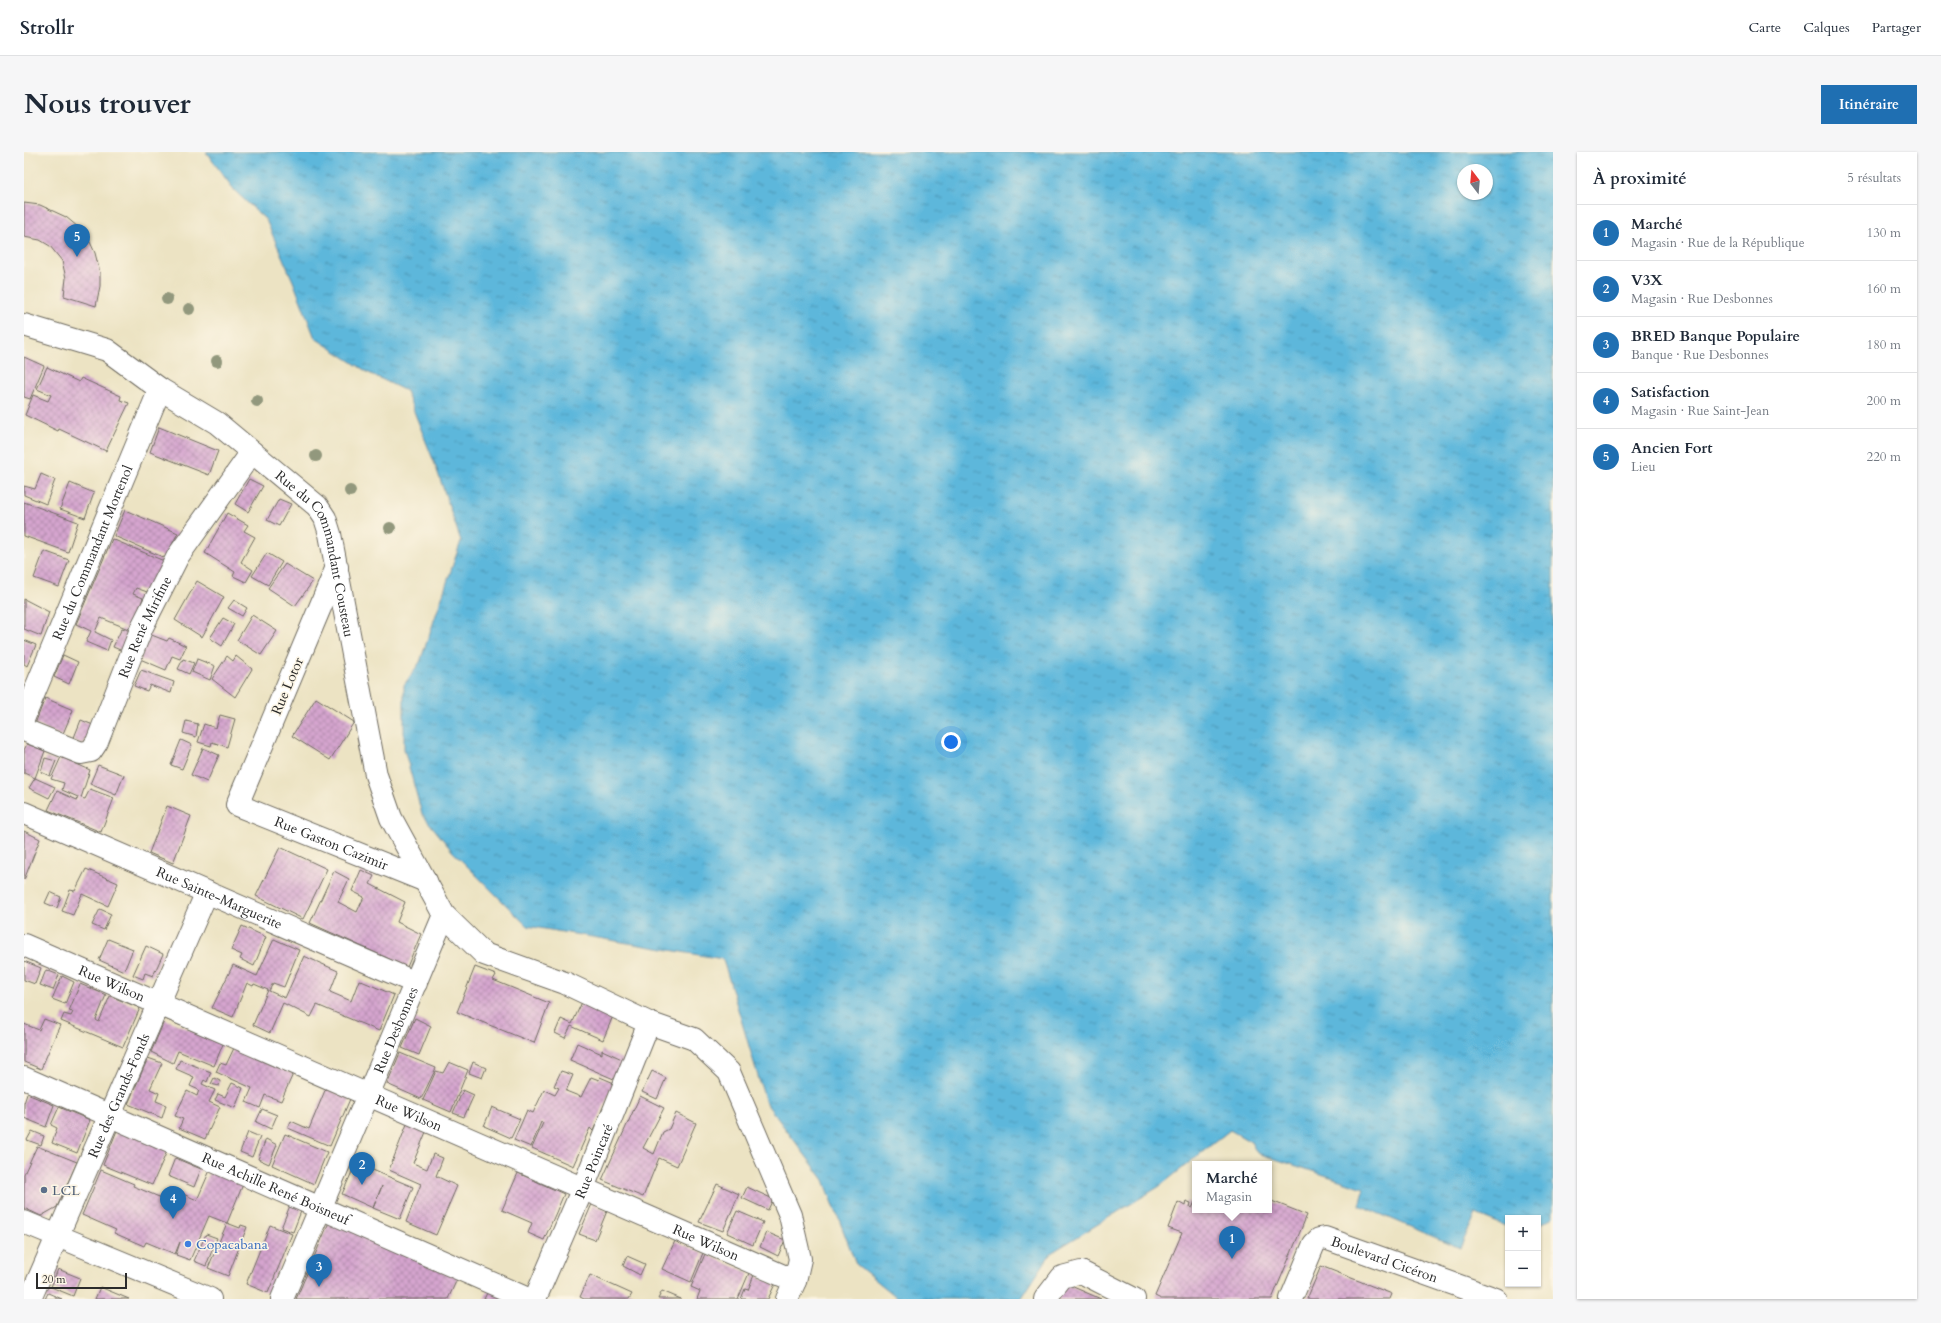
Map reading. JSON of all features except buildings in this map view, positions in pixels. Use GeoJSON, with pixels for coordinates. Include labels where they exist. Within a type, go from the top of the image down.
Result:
{"type":"FeatureCollection","features":[{"type":"Feature","properties":{"kind":"street","name":"Rue du Commandant Cousteau"},"geometry":{"type":"LineString","coordinates":[[24,325],[107,350],[160,389],[216,423],[317,506],[325,518],[330,534],[376,775],[391,818],[444,915],[484,954],[565,983],[649,1023],[694,1039],[729,1072],[790,1215],[800,1259],[791,1290]]}},
{"type":"Feature","properties":{"kind":"street","name":"Rue du Commandant Mortenol"},"geometry":{"type":"LineString","coordinates":[[24,717],[160,389]]}},
{"type":"Feature","properties":{"kind":"street","name":"Rue René Mirifine"},"geometry":{"type":"LineString","coordinates":[[24,730],[81,753],[90,751],[97,742],[142,627],[178,556],[252,452]]}},
{"type":"Feature","properties":{"kind":"street","name":"Rue Lotor"},"geometry":{"type":"LineString","coordinates":[[237,805],[337,568]]}},
{"type":"Feature","properties":{"kind":"street","name":"Rue Gaston Cazimir"},"geometry":{"type":"LineString","coordinates":[[237,805],[426,881]]}},
{"type":"Feature","properties":{"kind":"street","name":"Rue Sainte-Marguerite"},"geometry":{"type":"LineString","coordinates":[[24,813],[416,982]]}},
{"type":"Feature","properties":{"kind":"street","name":"Rue des Grands-Fonds"},"geometry":{"type":"LineString","coordinates":[[30,1299],[206,892]]}},
{"type":"Feature","properties":{"kind":"street","name":"Rue Desbonnes"},"geometry":{"type":"LineString","coordinates":[[282,1299],[444,915]]}},
{"type":"Feature","properties":{"kind":"street","name":"Rue Wilson"},"geometry":{"type":"LineString","coordinates":[[24,945],[583,1188],[791,1290]]}},
{"type":"Feature","properties":{"kind":"street","name":"Rue Poincaré"},"geometry":{"type":"LineString","coordinates":[[535,1299],[583,1188],[649,1023]]}},
{"type":"Feature","properties":{"kind":"street","name":"Rue Achille René Boisneuf"},"geometry":{"type":"LineString","coordinates":[[24,1078],[528,1299]]}},
{"type":"Feature","properties":{"kind":"street"},"geometry":{"type":"LineString","coordinates":[[24,1222],[210,1299]]}},
{"type":"Feature","properties":{"kind":"street","name":"Boulevard Cicéron"},"geometry":{"type":"LineString","coordinates":[[1291,1299],[1314,1244],[1319,1239],[1324,1238],[1496,1299]]}},
{"type":"Feature","properties":{"kind":"street"},"geometry":{"type":"LineString","coordinates":[[1045,1299],[1062,1277],[1081,1272],[1134,1299]]}},
{"type":"Feature","properties":{"kind":"water"},"geometry":{"type":"Polygon","coordinates":[[[206,152],[1553,152],[1553,1217],[1541,1223],[1541,1215],[1505,1215],[1505,1226],[1476,1214],[1460,1248],[1359,1205],[1364,1188],[1257,1153],[1251,1142],[1230,1130],[1160,1186],[1051,1253],[1021,1299],[899,1299],[856,1264],[824,1180],[766,1103],[723,959],[527,926],[453,852],[422,814],[404,749],[404,685],[420,662],[461,541],[436,467],[406,391],[369,373],[315,338],[293,281],[266,220],[235,191],[206,152]]]}},
{"type":"Feature","properties":{"kind":"place","name":"Ancien Fort"},"geometry":{"type":"Point","coordinates":[77,257]}},
{"type":"Feature","properties":{"kind":"place","name":"V3X"},"geometry":{"type":"Point","coordinates":[362,1185]}},
{"type":"Feature","properties":{"kind":"place","name":"LCL"},"geometry":{"type":"Point","coordinates":[44,1190]}},
{"type":"Feature","properties":{"kind":"place","name":"Satisfaction"},"geometry":{"type":"Point","coordinates":[173,1219]}},
{"type":"Feature","properties":{"kind":"place","name":"Copacabana"},"geometry":{"type":"Point","coordinates":[188,1244]}},
{"type":"Feature","properties":{"kind":"place","name":"Marché"},"geometry":{"type":"Point","coordinates":[1232,1259]}},
{"type":"Feature","properties":{"kind":"place","name":"BRED Banque Populaire"},"geometry":{"type":"Point","coordinates":[319,1287]}}]}
